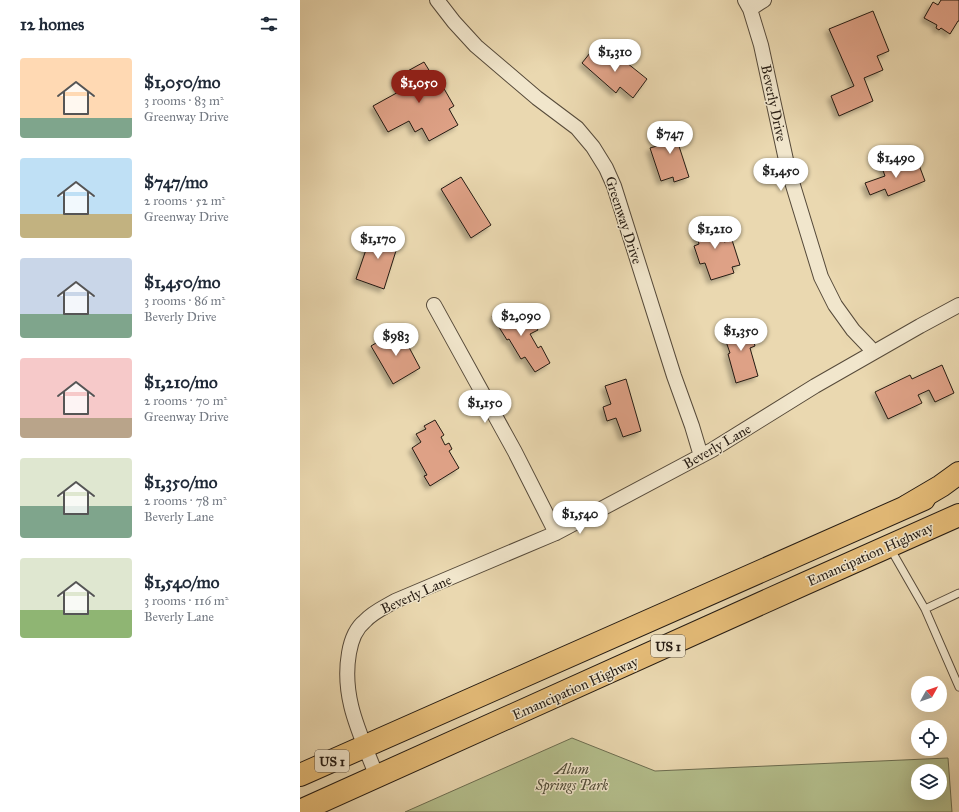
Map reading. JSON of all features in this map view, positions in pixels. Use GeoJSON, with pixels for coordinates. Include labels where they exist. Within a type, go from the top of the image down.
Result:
{"type":"FeatureCollection","features":[{"type":"Feature","properties":{"kind":"main road"},"geometry":{"type":"LineString","coordinates":[[906,506],[941,486],[959,473]]}},
{"type":"Feature","properties":{"kind":"main road","name":"Emancipation Highway"},"geometry":{"type":"LineString","coordinates":[[300,775],[906,506],[959,485]]}},
{"type":"Feature","properties":{"kind":"main road","name":"Emancipation Highway"},"geometry":{"type":"LineString","coordinates":[[300,811],[959,515]]}},
{"type":"Feature","properties":{"kind":"street","name":"Greenway Drive"},"geometry":{"type":"LineString","coordinates":[[437,0],[454,22],[476,46],[537,98],[577,128],[593,147],[606,168],[614,186],[701,456]]}},
{"type":"Feature","properties":{"kind":"street"},"geometry":{"type":"LineString","coordinates":[[748,4],[764,0]]}},
{"type":"Feature","properties":{"kind":"street","name":"Beverly Drive"},"geometry":{"type":"LineString","coordinates":[[748,4],[761,45],[788,169],[821,277],[835,305],[853,330],[874,352]]}},
{"type":"Feature","properties":{"kind":"street"},"geometry":{"type":"LineString","coordinates":[[434,305],[512,446],[556,533]]}},
{"type":"Feature","properties":{"kind":"street"},"geometry":{"type":"LineString","coordinates":[[874,352],[959,305]]}},
{"type":"Feature","properties":{"kind":"street","name":"Beverly Lane"},"geometry":{"type":"LineString","coordinates":[[377,777],[352,711],[347,689],[347,666],[351,644],[355,633],[364,621],[372,614],[395,601],[556,533],[701,456],[815,386],[874,352]]}},
{"type":"Feature","properties":{"kind":"lane"},"geometry":{"type":"LineString","coordinates":[[889,546],[925,609],[959,687]]}},
{"type":"Feature","properties":{"kind":"lane"},"geometry":{"type":"LineString","coordinates":[[925,609],[959,593]]}},
{"type":"Feature","properties":{"kind":"green space","name":"Alum Springs Park"},"geometry":{"type":"Polygon","coordinates":[[[572,738],[655,771],[948,758],[952,812],[405,812],[572,738]]]}},
{"type":"Feature","properties":{"kind":"building"},"geometry":{"type":"Polygon","coordinates":[[[941,0],[959,0],[959,21],[950,34],[941,28],[939,30],[936,28],[937,25],[924,18],[933,2],[938,5],[941,0]]]}},
{"type":"Feature","properties":{"kind":"building"},"geometry":{"type":"Polygon","coordinates":[[[873,11],[889,51],[877,56],[883,70],[864,78],[873,101],[839,116],[831,96],[854,86],[829,29],[873,11]]]}},
{"type":"Feature","properties":{"kind":"building"},"geometry":{"type":"Polygon","coordinates":[[[594,48],[613,60],[617,55],[647,79],[633,98],[620,87],[616,93],[582,63],[594,48]]]}},
{"type":"Feature","properties":{"kind":"building"},"geometry":{"type":"Polygon","coordinates":[[[424,62],[432,75],[435,73],[454,106],[449,109],[458,125],[429,141],[422,128],[415,132],[409,121],[388,132],[373,106],[402,90],[395,78],[424,62]]]}},
{"type":"Feature","properties":{"kind":"building"},"geometry":{"type":"Polygon","coordinates":[[[681,126],[685,138],[677,140],[689,177],[674,182],[673,177],[661,181],[650,148],[657,146],[653,134],[681,126]]]}},
{"type":"Feature","properties":{"kind":"building"},"geometry":{"type":"Polygon","coordinates":[[[898,158],[902,169],[919,165],[925,181],[888,196],[885,189],[870,195],[865,183],[885,176],[881,165],[898,158]]]}},
{"type":"Feature","properties":{"kind":"building"},"geometry":{"type":"Polygon","coordinates":[[[461,177],[491,225],[471,238],[441,189],[461,177]]]}},
{"type":"Feature","properties":{"kind":"building"},"geometry":{"type":"Polygon","coordinates":[[[716,219],[724,242],[732,240],[740,265],[732,267],[734,273],[711,280],[705,263],[700,264],[694,246],[699,244],[694,226],[716,219]]]}},
{"type":"Feature","properties":{"kind":"building"},"geometry":{"type":"Polygon","coordinates":[[[380,231],[400,238],[384,289],[356,279],[370,238],[377,240],[380,231]]]}},
{"type":"Feature","properties":{"kind":"building"},"geometry":{"type":"Polygon","coordinates":[[[513,304],[523,321],[530,317],[538,330],[530,334],[538,348],[541,346],[550,363],[535,372],[525,357],[521,359],[509,339],[507,340],[492,316],[513,304]]]}},
{"type":"Feature","properties":{"kind":"building"},"geometry":{"type":"Polygon","coordinates":[[[748,322],[755,346],[750,348],[758,376],[736,383],[728,354],[730,353],[722,330],[748,322]]]}},
{"type":"Feature","properties":{"kind":"building"},"geometry":{"type":"Polygon","coordinates":[[[398,330],[401,336],[403,336],[420,368],[393,384],[371,346],[398,330]]]}},
{"type":"Feature","properties":{"kind":"building"},"geometry":{"type":"Polygon","coordinates":[[[942,365],[954,393],[935,402],[929,390],[918,395],[922,403],[888,419],[875,392],[910,375],[912,379],[942,365]]]}},
{"type":"Feature","properties":{"kind":"building"},"geometry":{"type":"Polygon","coordinates":[[[626,379],[641,431],[623,437],[616,418],[607,421],[603,407],[611,404],[605,386],[626,379]]]}},
{"type":"Feature","properties":{"kind":"building"},"geometry":{"type":"Polygon","coordinates":[[[435,420],[444,435],[441,437],[445,445],[449,443],[452,449],[449,451],[459,468],[430,486],[424,476],[427,475],[412,448],[421,442],[416,434],[426,429],[424,426],[435,420]]]}}]}
